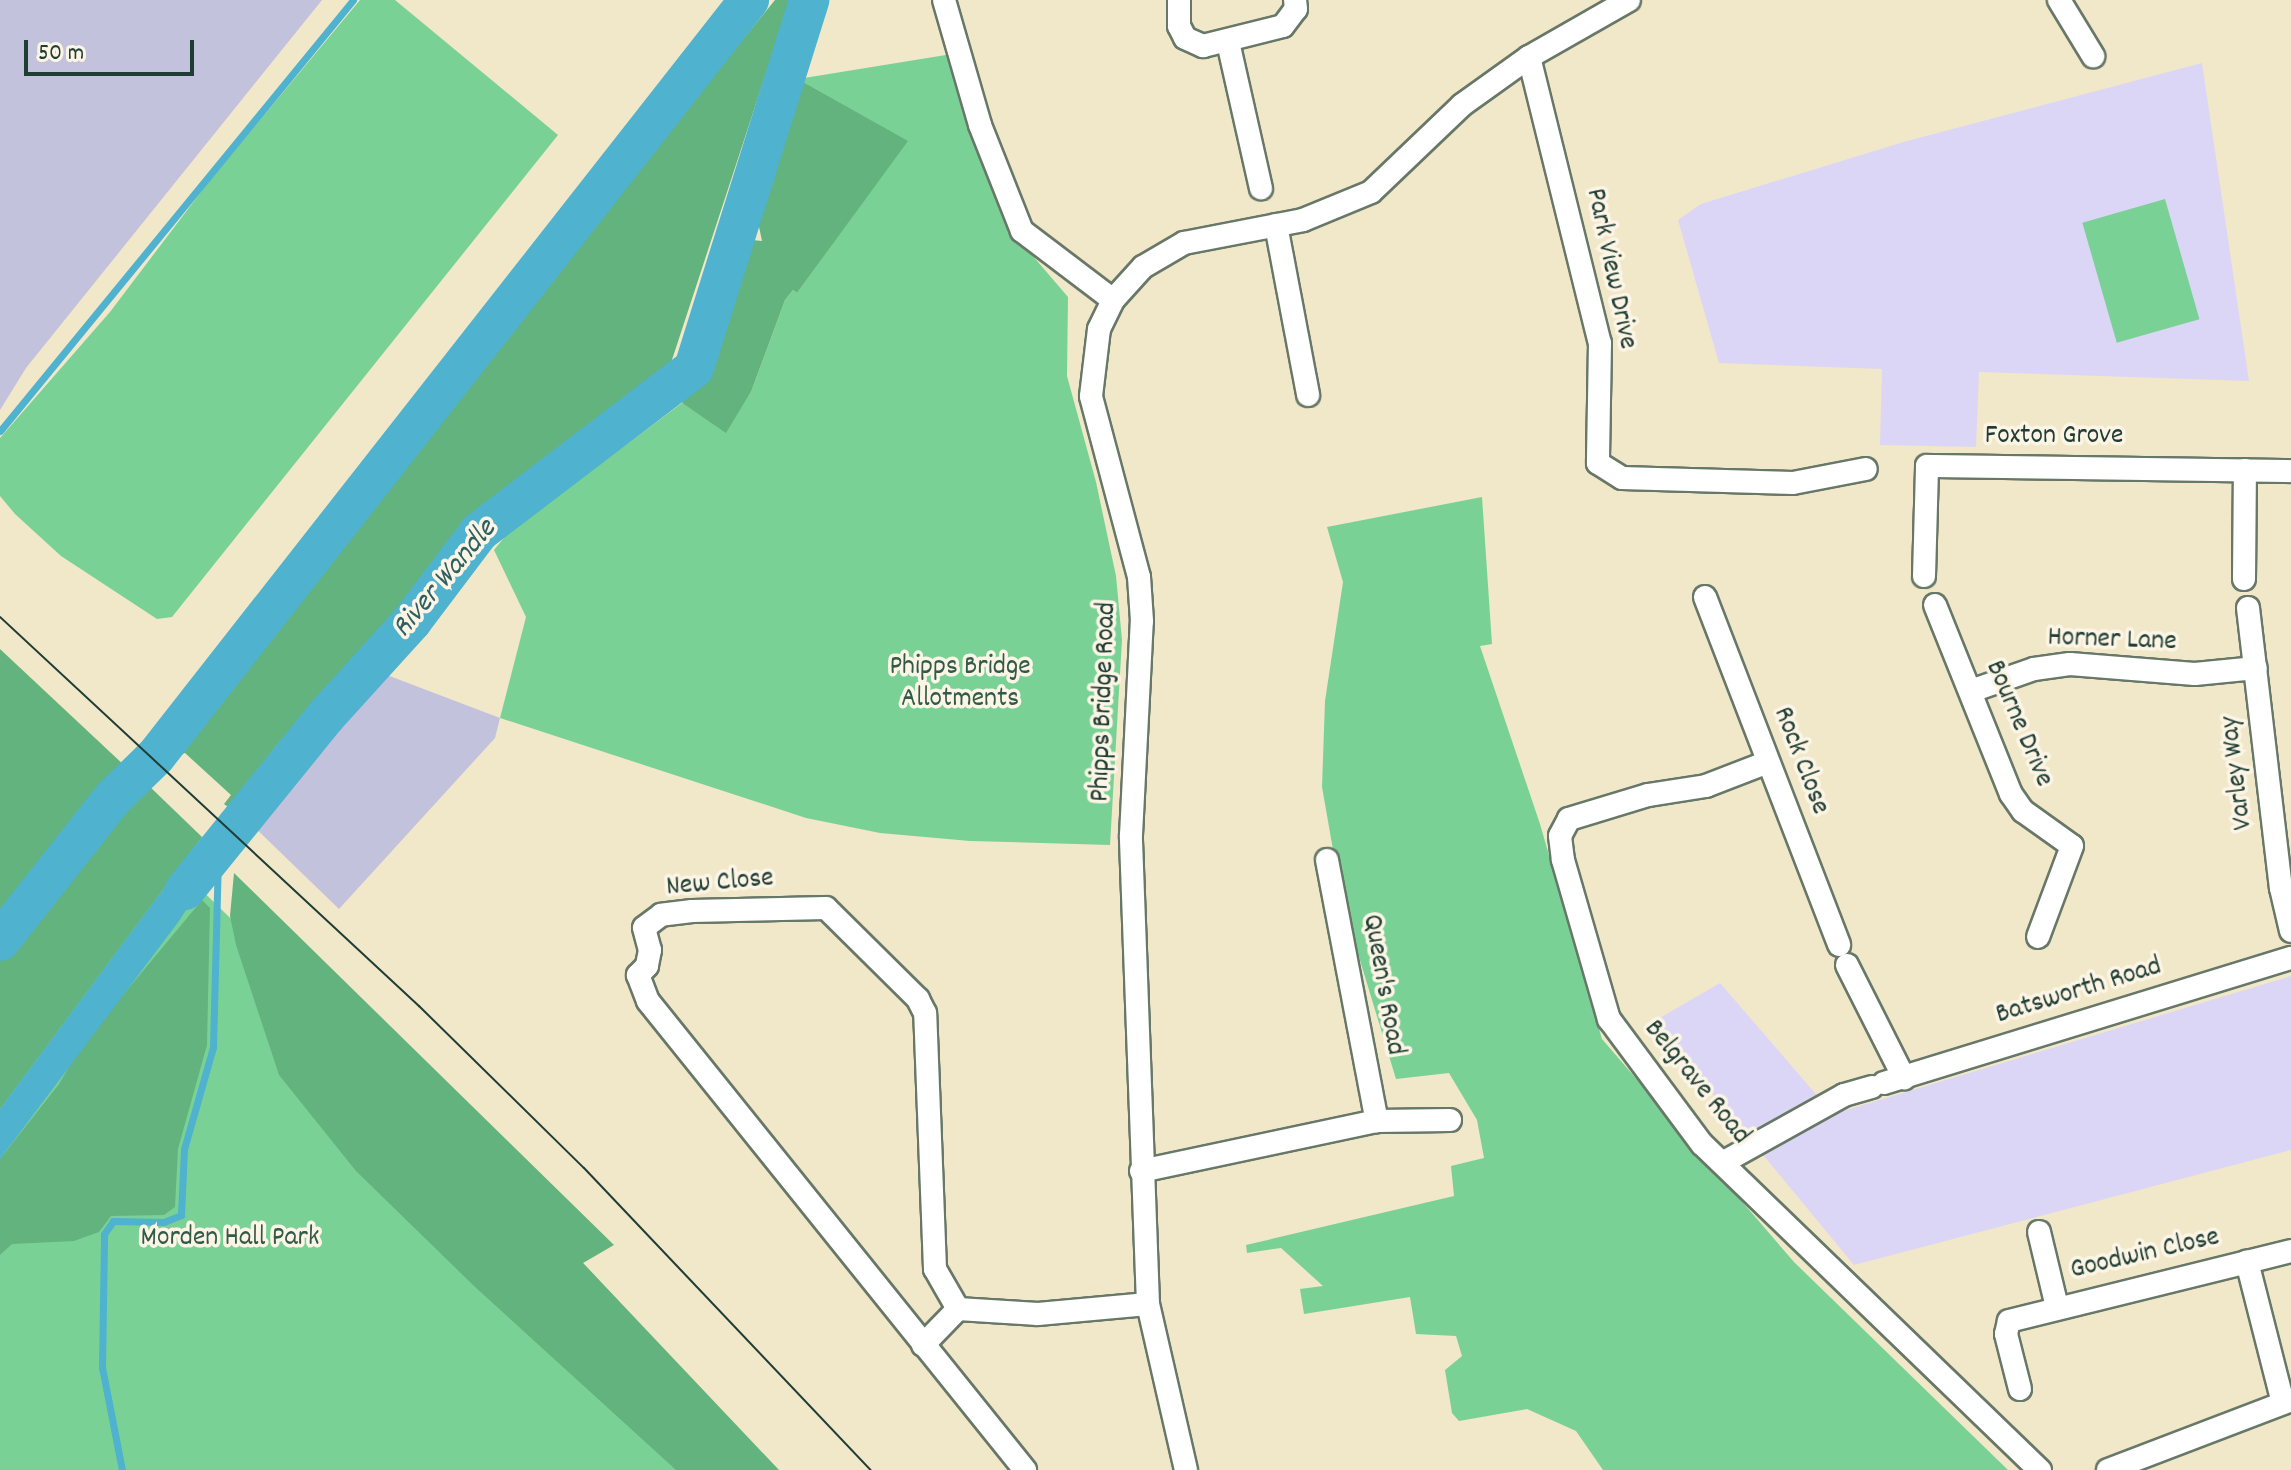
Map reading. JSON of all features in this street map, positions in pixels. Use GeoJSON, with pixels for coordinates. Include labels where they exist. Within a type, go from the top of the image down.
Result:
{"type":"FeatureCollection","features":[{"type":"Feature","properties":{"kind":"street"},"geometry":{"type":"LineString","coordinates":[[944,0],[980,125],[1022,231],[1113,300],[1143,267],[1184,243],[1303,220],[1371,192],[1462,105],[1529,57],[1629,0]]}},
{"type":"Feature","properties":{"kind":"street"},"geometry":{"type":"LineString","coordinates":[[1179,0],[1179,26],[1185,38],[1203,46],[1283,26],[1296,9],[1295,0]]}},
{"type":"Feature","properties":{"kind":"street"},"geometry":{"type":"LineString","coordinates":[[2059,0],[2093,56]]}},
{"type":"Feature","properties":{"kind":"street"},"geometry":{"type":"LineString","coordinates":[[1228,42],[1261,188]]}},
{"type":"Feature","properties":{"kind":"street","name":"Park View Drive"},"geometry":{"type":"LineString","coordinates":[[1529,57],[1600,343],[1598,463],[1622,478],[1793,483],[1866,469]]}},
{"type":"Feature","properties":{"kind":"street"},"geometry":{"type":"LineString","coordinates":[[1276,225],[1308,395]]}},
{"type":"Feature","properties":{"kind":"street","name":"Phipps Bridge Road"},"geometry":{"type":"LineString","coordinates":[[1113,300],[1099,329],[1091,396],[1139,577],[1142,621],[1131,835],[1141,1171],[1148,1304],[1186,1470]]}},
{"type":"Feature","properties":{"kind":"street","name":"Foxton Grove"},"geometry":{"type":"LineString","coordinates":[[1924,576],[1927,466],[2291,471]]}},
{"type":"Feature","properties":{"kind":"street"},"geometry":{"type":"LineString","coordinates":[[2244,579],[2245,470]]}},
{"type":"Feature","properties":{"kind":"street","name":"Rock Close"},"geometry":{"type":"LineString","coordinates":[[1705,597],[1843,955],[1887,1083]]}},
{"type":"Feature","properties":{"kind":"street","name":"Bourne Drive"},"geometry":{"type":"LineString","coordinates":[[1935,605],[2011,794],[2023,811],[2072,846],[2038,937]]}},
{"type":"Feature","properties":{"kind":"street","name":"Varley Way"},"geometry":{"type":"LineString","coordinates":[[2248,608],[2283,817],[2291,931]]}},
{"type":"Feature","properties":{"kind":"street","name":"Horner Lane"},"geometry":{"type":"LineString","coordinates":[[1971,691],[2034,669],[2070,664],[2195,674],[2256,668]]}},
{"type":"Feature","properties":{"kind":"street","name":"Belgrave Road"},"geometry":{"type":"LineString","coordinates":[[1768,762],[1706,786],[1648,795],[1569,819],[1560,836],[1563,860],[1617,1035],[1722,1163],[2040,1470]]}},
{"type":"Feature","properties":{"kind":"street","name":"Queen's Road"},"geometry":{"type":"LineString","coordinates":[[1327,860],[1377,1121]]}},
{"type":"Feature","properties":{"kind":"street","name":"New Close"},"geometry":{"type":"LineString","coordinates":[[958,1309],[935,1269],[925,1013],[918,999],[826,908],[692,911],[661,915],[644,928],[650,950],[647,966],[638,975],[648,1001],[1025,1470]]}},
{"type":"Feature","properties":{"kind":"street","name":"Batsworth Road"},"geometry":{"type":"LineString","coordinates":[[1722,1163],[1844,1095],[2291,958]]}},
{"type":"Feature","properties":{"kind":"street"},"geometry":{"type":"LineString","coordinates":[[1141,1171],[1377,1121],[1450,1120]]}},
{"type":"Feature","properties":{"kind":"street","name":"Goodwin Close"},"geometry":{"type":"LineString","coordinates":[[2039,1232],[2057,1307]]}},
{"type":"Feature","properties":{"kind":"street","name":"Goodwin Close"},"geometry":{"type":"LineString","coordinates":[[2020,1389],[2006,1334],[2009,1321],[2291,1251]]}},
{"type":"Feature","properties":{"kind":"street","name":"Goodwin Close"},"geometry":{"type":"LineString","coordinates":[[2247,1262],[2287,1402]]}},
{"type":"Feature","properties":{"kind":"street"},"geometry":{"type":"LineString","coordinates":[[923,1345],[958,1309],[1038,1314],[1148,1304]]}},
{"type":"Feature","properties":{"kind":"street"},"geometry":{"type":"LineString","coordinates":[[2111,1469],[2287,1402]]}},
{"type":"Feature","properties":{"kind":"shaded area"},"geometry":{"type":"Polygon","coordinates":[[[0,0],[322,0],[26,368],[0,410],[0,0]]]}},
{"type":"Feature","properties":{"kind":"shaded area"},"geometry":{"type":"Polygon","coordinates":[[[2202,63],[2249,381],[1979,372],[1976,447],[1880,445],[1882,369],[1719,363],[1678,220],[1701,204],[1907,141],[2202,63]]]}},
{"type":"Feature","properties":{"kind":"shaded area"},"geometry":{"type":"Polygon","coordinates":[[[379,672],[500,718],[495,738],[339,909],[249,822],[379,672]]]}},
{"type":"Feature","properties":{"kind":"shaded area"},"geometry":{"type":"Polygon","coordinates":[[[2291,976],[2291,1150],[1854,1265],[1653,1022],[1720,983],[1833,1114],[2291,976]]]}},
{"type":"Feature","properties":{"kind":"green space"},"geometry":{"type":"Polygon","coordinates":[[[360,0],[395,0],[558,135],[172,617],[157,619],[61,556],[15,514],[0,496],[0,438],[110,312],[210,180],[360,0]]]}},
{"type":"Feature","properties":{"kind":"green space"},"geometry":{"type":"Polygon","coordinates":[[[775,0],[790,0],[668,372],[483,518],[277,745],[228,807],[224,804],[231,795],[185,753],[174,757],[567,254],[775,0]]]}},
{"type":"Feature","properties":{"kind":"green space","name":"Phipps Bridge Allotments"},"geometry":{"type":"Polygon","coordinates":[[[952,54],[1014,234],[1068,297],[1067,376],[1096,482],[1116,576],[1122,640],[1110,845],[970,841],[880,833],[806,818],[500,718],[526,617],[494,550],[507,534],[682,403],[726,432],[751,392],[785,300],[793,290],[797,293],[907,141],[798,79],[952,54]]]}},
{"type":"Feature","properties":{"kind":"green space"},"geometry":{"type":"Polygon","coordinates":[[[798,79],[908,141],[797,293],[793,290],[785,300],[751,392],[726,433],[682,403],[727,318],[752,240],[762,241],[758,222],[798,79]]]}},
{"type":"Feature","properties":{"kind":"green space"},"geometry":{"type":"Polygon","coordinates":[[[2165,199],[2199,319],[2117,343],[2082,223],[2165,199]]]}},
{"type":"Feature","properties":{"kind":"green space"},"geometry":{"type":"Polygon","coordinates":[[[1482,497],[1492,644],[1480,646],[1540,824],[1602,1039],[1794,1262],[2008,1470],[1603,1470],[1576,1431],[1527,1409],[1459,1421],[1452,1413],[1445,1370],[1462,1356],[1456,1336],[1416,1334],[1410,1297],[1304,1314],[1300,1289],[1323,1286],[1281,1248],[1247,1253],[1246,1245],[1454,1196],[1451,1166],[1484,1158],[1477,1120],[1449,1073],[1396,1079],[1342,901],[1322,787],[1325,701],[1343,582],[1327,527],[1482,497]]]}},
{"type":"Feature","properties":{"kind":"green space"},"geometry":{"type":"Polygon","coordinates":[[[0,649],[126,767],[0,911],[0,649]]]}},
{"type":"Feature","properties":{"kind":"green space","name":"Morden Hall Park"},"geometry":{"type":"Polygon","coordinates":[[[0,693],[583,1263],[776,1470],[0,1470],[0,693]]]}},
{"type":"Feature","properties":{"kind":"green space"},"geometry":{"type":"Polygon","coordinates":[[[147,784],[202,837],[0,1109],[0,960],[147,784]]]}},
{"type":"Feature","properties":{"kind":"green space"},"geometry":{"type":"Polygon","coordinates":[[[234,873],[614,1245],[583,1263],[779,1470],[676,1470],[474,1286],[356,1171],[279,1075],[236,945],[230,916],[234,873]]]}},
{"type":"Feature","properties":{"kind":"green space"},"geometry":{"type":"Polygon","coordinates":[[[202,900],[210,908],[207,1045],[178,1149],[175,1207],[164,1215],[111,1216],[99,1232],[74,1241],[12,1244],[0,1255],[0,1159],[59,1084],[83,1043],[202,900]]]}},
{"type":"Feature","properties":{"kind":"water"},"geometry":{"type":"Polygon","coordinates":[[[202,837],[224,851],[179,921],[0,1159],[0,1109],[202,837]]]}},
{"type":"Feature","properties":{"kind":"waterway"},"geometry":{"type":"LineString","coordinates":[[0,431],[353,0]]}},
{"type":"Feature","properties":{"kind":"waterway","name":"River Wandle"},"geometry":{"type":"LineString","coordinates":[[0,941],[113,798],[156,756],[749,0]]}},
{"type":"Feature","properties":{"kind":"waterway","name":"River Wandle"},"geometry":{"type":"LineString","coordinates":[[185,890],[325,717],[412,621],[479,532],[694,368],[809,0]]}},
{"type":"Feature","properties":{"kind":"waterway"},"geometry":{"type":"LineString","coordinates":[[122,1470],[102,1367],[104,1234],[113,1221],[164,1222],[181,1215],[184,1149],[213,1047],[218,854]]}},
{"type":"Feature","properties":{"kind":"tram line"},"geometry":{"type":"LineString","coordinates":[[0,617],[419,1006],[584,1168],[871,1470]]}}]}
